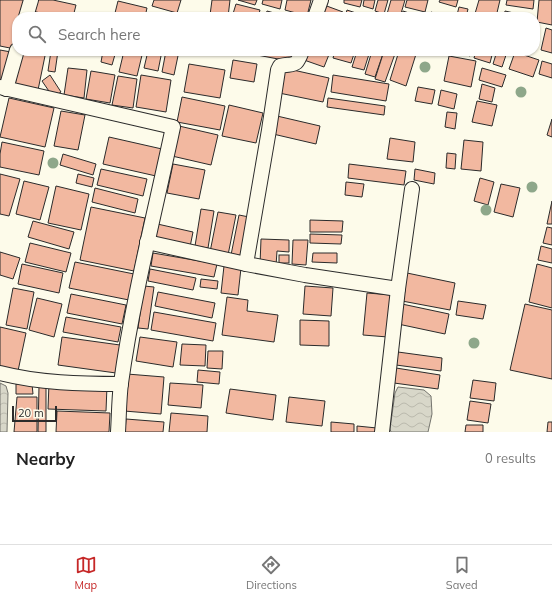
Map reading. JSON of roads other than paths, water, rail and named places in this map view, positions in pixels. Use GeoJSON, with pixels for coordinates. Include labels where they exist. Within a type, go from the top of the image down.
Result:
{"type":"FeatureCollection","features":[{"type":"Feature","properties":{"kind":"street"},"geometry":{"type":"LineString","coordinates":[[27,12],[31,0]]}},
{"type":"Feature","properties":{"kind":"street"},"geometry":{"type":"LineString","coordinates":[[317,12],[321,0]]}},
{"type":"Feature","properties":{"kind":"street"},"geometry":{"type":"LineString","coordinates":[[15,56],[3,88],[173,127],[147,242],[121,384],[118,432]]}},
{"type":"Feature","properties":{"kind":"street"},"geometry":{"type":"LineString","coordinates":[[246,264],[278,70],[280,66],[298,62],[300,56]]}},
{"type":"Feature","properties":{"kind":"street"},"geometry":{"type":"LineString","coordinates":[[382,432],[398,289],[412,189]]}},
{"type":"Feature","properties":{"kind":"street"},"geometry":{"type":"LineString","coordinates":[[147,242],[246,264],[305,275],[398,289]]}},
{"type":"Feature","properties":{"kind":"street"},"geometry":{"type":"LineString","coordinates":[[0,373],[38,380],[121,384]]}},
{"type":"Feature","properties":{"kind":"water"},"geometry":{"type":"Polygon","coordinates":[[[0,383],[6,386],[8,393],[7,432],[0,432],[0,383]]]}},
{"type":"Feature","properties":{"kind":"water"},"geometry":{"type":"Polygon","coordinates":[[[398,387],[424,390],[431,396],[432,414],[428,432],[391,432],[390,429],[395,393],[398,387]]]}}]}
